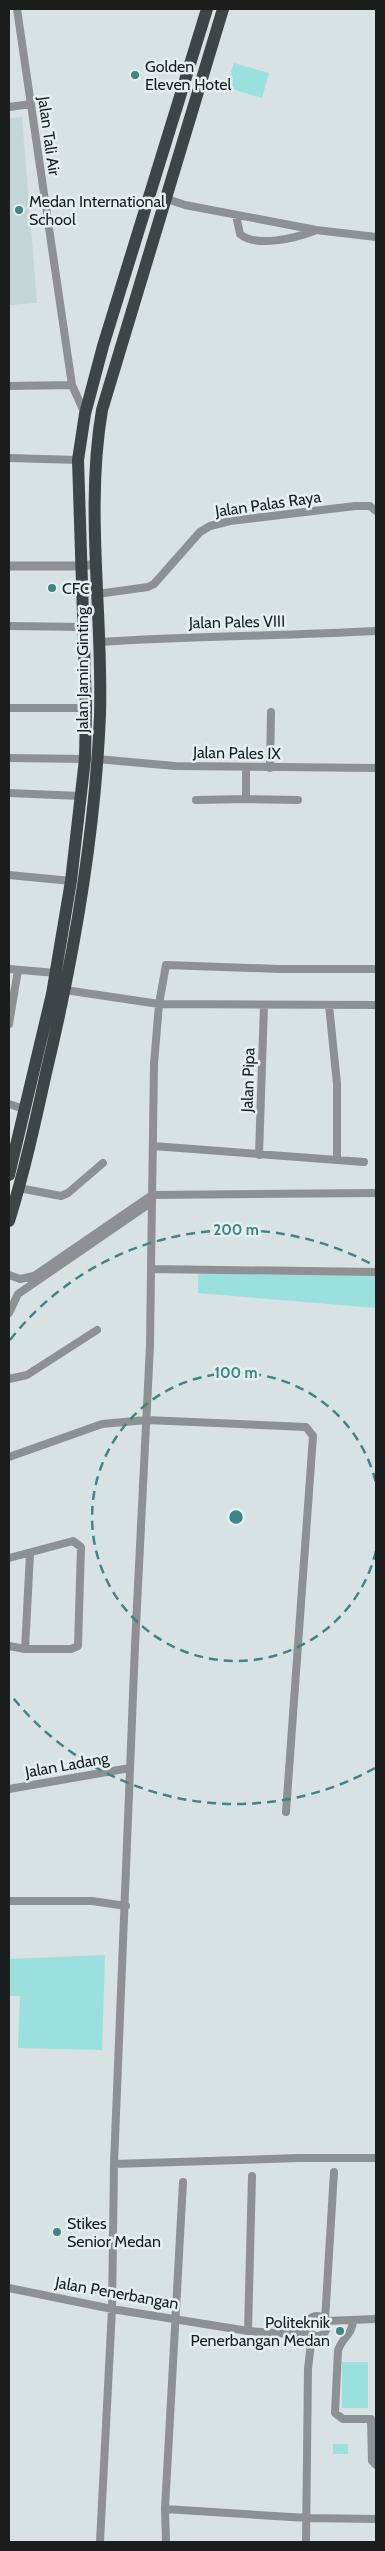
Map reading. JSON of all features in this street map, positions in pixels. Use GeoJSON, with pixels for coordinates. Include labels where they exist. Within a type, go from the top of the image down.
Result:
{"type":"FeatureCollection","features":[{"type":"Feature","properties":{"kind":"highway","name":"Jalan Jamin Ginting"},"geometry":{"type":"LineString","coordinates":[[9,1221],[19,1188],[61,994],[88,849],[91,759],[86,708],[78,460],[85,414],[103,346],[207,9]]}},
{"type":"Feature","properties":{"kind":"highway","name":"Jalan Jamin Ginting"},"geometry":{"type":"LineString","coordinates":[[9,1175],[24,1109],[61,994],[56,973],[71,881],[80,796],[91,759],[100,713],[95,465],[102,410],[223,9]]}},
{"type":"Feature","properties":{"kind":"street","name":"Jalan Tali Air"},"geometry":{"type":"LineString","coordinates":[[17,9],[72,385],[85,414]]}},
{"type":"Feature","properties":{"kind":"street"},"geometry":{"type":"LineString","coordinates":[[9,107],[30,104]]}},
{"type":"Feature","properties":{"kind":"street"},"geometry":{"type":"LineString","coordinates":[[167,199],[236,215],[316,230],[376,238]]}},
{"type":"Feature","properties":{"kind":"street"},"geometry":{"type":"LineString","coordinates":[[236,215],[240,234],[251,240],[287,239],[316,230]]}},
{"type":"Feature","properties":{"kind":"street"},"geometry":{"type":"LineString","coordinates":[[9,386],[72,385]]}},
{"type":"Feature","properties":{"kind":"street"},"geometry":{"type":"LineString","coordinates":[[9,458],[78,460]]}},
{"type":"Feature","properties":{"kind":"street","name":"Jalan Palas Raya"},"geometry":{"type":"LineString","coordinates":[[97,594],[148,587],[154,584],[200,532],[210,526],[230,521],[356,506],[370,506],[376,511]]}},
{"type":"Feature","properties":{"kind":"street"},"geometry":{"type":"LineString","coordinates":[[9,566],[81,566],[96,564]]}},
{"type":"Feature","properties":{"kind":"street"},"geometry":{"type":"LineString","coordinates":[[9,626],[83,627]]}},
{"type":"Feature","properties":{"kind":"street","name":"Jalan Pales VIII"},"geometry":{"type":"LineString","coordinates":[[99,642],[226,635],[292,635],[376,631]]}},
{"type":"Feature","properties":{"kind":"street"},"geometry":{"type":"LineString","coordinates":[[9,708],[86,708]]}},
{"type":"Feature","properties":{"kind":"street"},"geometry":{"type":"LineString","coordinates":[[270,768],[271,712]]}},
{"type":"Feature","properties":{"kind":"street","name":"Jalan Pales IX"},"geometry":{"type":"LineString","coordinates":[[9,758],[91,759],[175,766],[246,768],[376,768]]}},
{"type":"Feature","properties":{"kind":"street"},"geometry":{"type":"LineString","coordinates":[[246,768],[246,799]]}},
{"type":"Feature","properties":{"kind":"street"},"geometry":{"type":"LineString","coordinates":[[9,793],[80,796]]}},
{"type":"Feature","properties":{"kind":"street"},"geometry":{"type":"LineString","coordinates":[[196,800],[298,800]]}},
{"type":"Feature","properties":{"kind":"street"},"geometry":{"type":"LineString","coordinates":[[9,875],[71,881]]}},
{"type":"Feature","properties":{"kind":"street"},"geometry":{"type":"LineString","coordinates":[[100,2542],[112,2309],[114,2164],[146,1420],[154,1146],[154,1064],[158,1004],[164,968],[168,963],[280,969],[376,969]]}},
{"type":"Feature","properties":{"kind":"street"},"geometry":{"type":"LineString","coordinates":[[9,969],[56,973]]}},
{"type":"Feature","properties":{"kind":"street"},"geometry":{"type":"LineString","coordinates":[[9,1024],[18,970]]}},
{"type":"Feature","properties":{"kind":"street"},"geometry":{"type":"LineString","coordinates":[[61,994],[158,1004],[376,1005]]}},
{"type":"Feature","properties":{"kind":"street","name":"Jalan Pipa"},"geometry":{"type":"LineString","coordinates":[[259,1155],[264,1005]]}},
{"type":"Feature","properties":{"kind":"street"},"geometry":{"type":"LineString","coordinates":[[329,1005],[337,1084],[338,1159]]}},
{"type":"Feature","properties":{"kind":"street"},"geometry":{"type":"LineString","coordinates":[[9,1104],[24,1109]]}},
{"type":"Feature","properties":{"kind":"street"},"geometry":{"type":"LineString","coordinates":[[154,1146],[364,1162]]}},
{"type":"Feature","properties":{"kind":"street"},"geometry":{"type":"LineString","coordinates":[[19,1188],[61,1196],[68,1194],[103,1163]]}},
{"type":"Feature","properties":{"kind":"street"},"geometry":{"type":"LineString","coordinates":[[9,1275],[20,1279],[34,1276],[152,1198],[376,1193]]}},
{"type":"Feature","properties":{"kind":"street"},"geometry":{"type":"LineString","coordinates":[[9,1313],[18,1294],[152,1198]]}},
{"type":"Feature","properties":{"kind":"street"},"geometry":{"type":"LineString","coordinates":[[150,1269],[376,1272]]}},
{"type":"Feature","properties":{"kind":"street"},"geometry":{"type":"LineString","coordinates":[[9,1379],[27,1375],[97,1330]]}},
{"type":"Feature","properties":{"kind":"street"},"geometry":{"type":"LineString","coordinates":[[9,1457],[102,1424],[146,1420],[306,1427],[312,1433],[286,1812]]}},
{"type":"Feature","properties":{"kind":"street"},"geometry":{"type":"LineString","coordinates":[[9,1558],[30,1554],[73,1541],[81,1545],[79,1643],[71,1649],[25,1649],[9,1646]]}},
{"type":"Feature","properties":{"kind":"street"},"geometry":{"type":"LineString","coordinates":[[25,1649],[30,1554]]}},
{"type":"Feature","properties":{"kind":"street","name":"Jalan Ladang"},"geometry":{"type":"LineString","coordinates":[[9,1789],[130,1768]]}},
{"type":"Feature","properties":{"kind":"street"},"geometry":{"type":"LineString","coordinates":[[9,1901],[92,1901],[126,1906]]}},
{"type":"Feature","properties":{"kind":"street"},"geometry":{"type":"LineString","coordinates":[[114,2164],[299,2158],[376,2158]]}},
{"type":"Feature","properties":{"kind":"street"},"geometry":{"type":"LineString","coordinates":[[310,2333],[319,2335],[324,2333],[327,2327],[334,2172]]}},
{"type":"Feature","properties":{"kind":"street"},"geometry":{"type":"LineString","coordinates":[[248,2331],[252,2176]]}},
{"type":"Feature","properties":{"kind":"street"},"geometry":{"type":"LineString","coordinates":[[166,2542],[165,2509],[183,2182]]}},
{"type":"Feature","properties":{"kind":"street","name":"Jalan Penerbangan"},"geometry":{"type":"LineString","coordinates":[[9,2288],[112,2309],[248,2331],[290,2334],[310,2333]]}},
{"type":"Feature","properties":{"kind":"street"},"geometry":{"type":"LineString","coordinates":[[306,2542],[310,2333],[308,2326],[311,2318],[318,2316],[326,2320],[376,2319]]}},
{"type":"Feature","properties":{"kind":"street"},"geometry":{"type":"LineString","coordinates":[[353,2320],[351,2332],[339,2345],[338,2350],[335,2414],[340,2418],[371,2419],[372,2460],[376,2465]]}},
{"type":"Feature","properties":{"kind":"street"},"geometry":{"type":"LineString","coordinates":[[165,2509],[307,2518],[376,2519]]}},
{"type":"Feature","properties":{"kind":"shaded area"},"geometry":{"type":"Polygon","coordinates":[[[234,63],[269,73],[262,98],[226,87],[234,63]]]}},
{"type":"Feature","properties":{"kind":"shaded area","name":"Medan International School"},"geometry":{"type":"Polygon","coordinates":[[[22,117],[37,303],[9,305],[9,118],[22,117]]]}},
{"type":"Feature","properties":{"kind":"shaded area"},"geometry":{"type":"Polygon","coordinates":[[[198,1274],[376,1275],[376,1308],[198,1293],[198,1274]]]}},
{"type":"Feature","properties":{"kind":"shaded area"},"geometry":{"type":"Polygon","coordinates":[[[105,1955],[102,2050],[18,2048],[20,1996],[9,1996],[9,1959],[105,1955]]]}},
{"type":"Feature","properties":{"kind":"shaded area"},"geometry":{"type":"Polygon","coordinates":[[[342,2362],[368,2362],[368,2408],[342,2408],[342,2362]]]}},
{"type":"Feature","properties":{"kind":"shaded area"},"geometry":{"type":"Polygon","coordinates":[[[333,2444],[348,2444],[348,2454],[333,2454],[333,2444]]]}},
{"type":"Feature","properties":{"kind":"place","name":"Golden Eleven Hotel"},"geometry":{"type":"Point","coordinates":[135,75]}},
{"type":"Feature","properties":{"kind":"place","name":"Medan International School"},"geometry":{"type":"Point","coordinates":[19,210]}},
{"type":"Feature","properties":{"kind":"place","name":"CFC"},"geometry":{"type":"Point","coordinates":[52,588]}},
{"type":"Feature","properties":{"kind":"place","name":"Stikes Senior Medan"},"geometry":{"type":"Point","coordinates":[57,2232]}},
{"type":"Feature","properties":{"kind":"place","name":"Politeknik Penerbangan Medan"},"geometry":{"type":"Point","coordinates":[340,2331]}}]}
